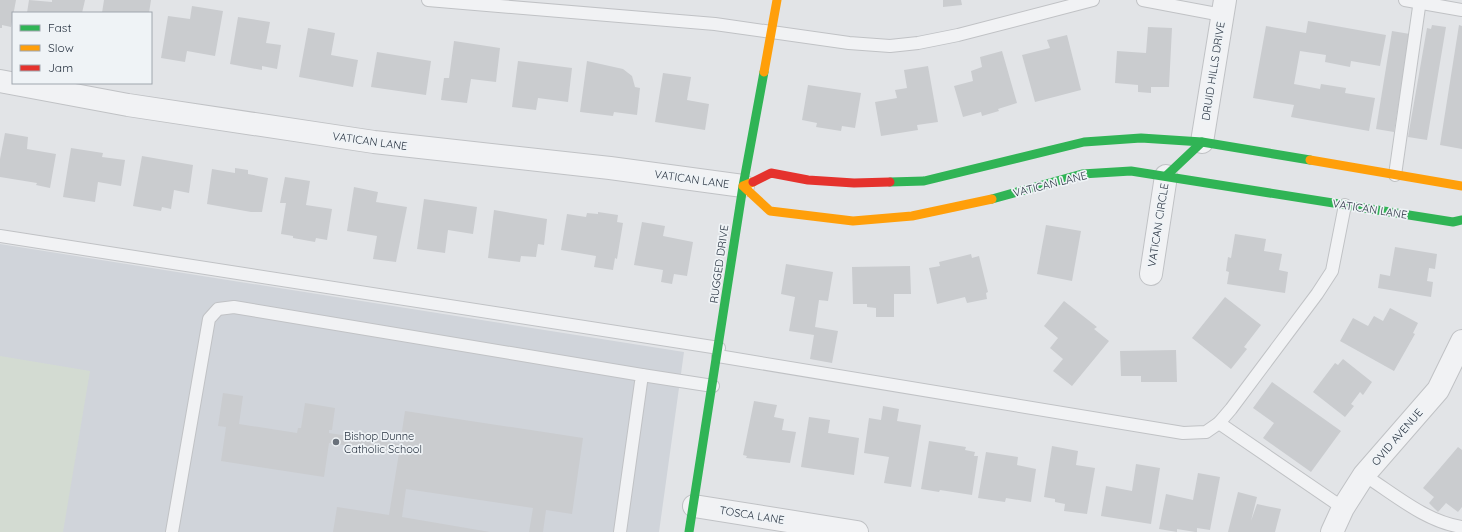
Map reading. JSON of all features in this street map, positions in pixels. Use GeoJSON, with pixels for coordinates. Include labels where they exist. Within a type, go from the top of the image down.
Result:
{"type":"FeatureCollection","features":[{"type":"Feature","properties":{"kind":"street","name":"RUGGED DRIVE"},"geometry":{"type":"LineString","coordinates":[[689,532],[743,186],[778,0]]}},
{"type":"Feature","properties":{"kind":"street","name":"DRUID HILLS DRIVE"},"geometry":{"type":"LineString","coordinates":[[1202,142],[1223,7]]}},
{"type":"Feature","properties":{"kind":"street","name":"VATICAN LANE"},"geometry":{"type":"LineString","coordinates":[[0,81],[12,83]]}},
{"type":"Feature","properties":{"kind":"street","name":"VATICAN LANE"},"geometry":{"type":"LineString","coordinates":[[16,84],[128,105],[374,142],[610,168],[743,186],[771,173],[808,180],[854,183],[924,181],[1084,142],[1141,138],[1202,142],[1462,186]]}},
{"type":"Feature","properties":{"kind":"street"},"geometry":{"type":"LineString","coordinates":[[1166,176],[1202,142]]}},
{"type":"Feature","properties":{"kind":"street","name":"VATICAN LANE"},"geometry":{"type":"LineString","coordinates":[[743,186],[770,211],[853,221],[912,216],[984,201],[1082,174],[1131,171],[1453,222],[1462,220]]}},
{"type":"Feature","properties":{"kind":"street","name":"VATICAN CIRCLE"},"geometry":{"type":"LineString","coordinates":[[1150,274],[1166,176]]}},
{"type":"Feature","properties":{"kind":"street","name":"OVID AVENUE"},"geometry":{"type":"LineString","coordinates":[[1332,532],[1343,508],[1364,475],[1438,390],[1462,341]]}},
{"type":"Feature","properties":{"kind":"street","name":"TOSCA LANE"},"geometry":{"type":"LineString","coordinates":[[694,506],[857,532]]}},
{"type":"Feature","properties":{"kind":"lane"},"geometry":{"type":"LineString","coordinates":[[428,0],[715,24],[890,46],[918,43],[958,35],[1093,0]]}},
{"type":"Feature","properties":{"kind":"lane"},"geometry":{"type":"LineString","coordinates":[[1143,0],[1223,7]]}},
{"type":"Feature","properties":{"kind":"lane"},"geometry":{"type":"LineString","coordinates":[[1405,0],[1420,1],[1462,10]]}},
{"type":"Feature","properties":{"kind":"lane"},"geometry":{"type":"LineString","coordinates":[[1395,175],[1420,1]]}},
{"type":"Feature","properties":{"kind":"lane"},"geometry":{"type":"LineString","coordinates":[[0,236],[718,352],[1184,433],[1206,432],[1219,423],[1317,294],[1332,271],[1344,205]]}},
{"type":"Feature","properties":{"kind":"lane"},"geometry":{"type":"LineString","coordinates":[[172,532],[209,319],[218,308],[234,307],[713,386]]}},
{"type":"Feature","properties":{"kind":"lane"},"geometry":{"type":"LineString","coordinates":[[620,532],[642,375]]}},
{"type":"Feature","properties":{"kind":"lane"},"geometry":{"type":"LineString","coordinates":[[1219,423],[1343,508]]}},
{"type":"Feature","properties":{"kind":"lane"},"geometry":{"type":"LineString","coordinates":[[1364,475],[1426,515],[1450,526],[1462,527]]}},
{"type":"Feature","properties":{"kind":"shaded area","name":"Bishop Dunne Catholic School"},"geometry":{"type":"Polygon","coordinates":[[[0,244],[684,352],[659,532],[0,532],[0,244]]]}},
{"type":"Feature","properties":{"kind":"shaded area"},"geometry":{"type":"Polygon","coordinates":[[[0,356],[90,371],[63,532],[0,532],[0,356]]]}},
{"type":"Feature","properties":{"kind":"building"},"geometry":{"type":"Polygon","coordinates":[[[0,0],[16,0],[14,12],[12,12],[11,27],[2,25],[2,28],[0,28],[0,0]]]}},
{"type":"Feature","properties":{"kind":"building"},"geometry":{"type":"Polygon","coordinates":[[[29,0],[52,2],[52,0],[85,0],[82,12],[27,12],[29,0]]]}},
{"type":"Feature","properties":{"kind":"building"},"geometry":{"type":"Polygon","coordinates":[[[104,0],[151,0],[149,12],[102,12],[104,0]]]}},
{"type":"Feature","properties":{"kind":"building"},"geometry":{"type":"Polygon","coordinates":[[[943,0],[961,0],[962,5],[943,7],[943,0]]]}},
{"type":"Feature","properties":{"kind":"building"},"geometry":{"type":"Polygon","coordinates":[[[192,6],[223,11],[215,56],[187,51],[185,62],[161,58],[168,16],[190,19],[192,6]]]}},
{"type":"Feature","properties":{"kind":"building"},"geometry":{"type":"Polygon","coordinates":[[[238,17],[270,22],[266,43],[281,45],[277,69],[262,66],[262,70],[230,64],[238,17]]]}},
{"type":"Feature","properties":{"kind":"building"},"geometry":{"type":"Polygon","coordinates":[[[1308,21],[1386,35],[1380,66],[1351,61],[1350,67],[1325,62],[1326,55],[1300,51],[1294,84],[1320,89],[1321,84],[1346,88],[1345,93],[1375,98],[1369,131],[1291,117],[1294,105],[1253,98],[1266,26],[1306,33],[1308,21]]]}},
{"type":"Feature","properties":{"kind":"building"},"geometry":{"type":"Polygon","coordinates":[[[1432,25],[1446,27],[1427,140],[1408,137],[1427,28],[1431,29],[1432,25]]]}},
{"type":"Feature","properties":{"kind":"building"},"geometry":{"type":"Polygon","coordinates":[[[1459,25],[1462,26],[1462,149],[1440,145],[1459,25]]]}},
{"type":"Feature","properties":{"kind":"building"},"geometry":{"type":"Polygon","coordinates":[[[1148,27],[1172,28],[1169,87],[1151,87],[1151,93],[1138,92],[1138,85],[1115,83],[1117,51],[1146,53],[1148,27]]]}},
{"type":"Feature","properties":{"kind":"building"},"geometry":{"type":"Polygon","coordinates":[[[308,28],[335,33],[331,55],[358,60],[353,87],[299,77],[308,28]]]}},
{"type":"Feature","properties":{"kind":"building"},"geometry":{"type":"Polygon","coordinates":[[[1392,31],[1410,34],[1394,132],[1376,129],[1392,31]]]}},
{"type":"Feature","properties":{"kind":"building"},"geometry":{"type":"Polygon","coordinates":[[[1067,35],[1081,90],[1035,102],[1022,55],[1050,48],[1047,40],[1067,35]]]}},
{"type":"Feature","properties":{"kind":"building"},"geometry":{"type":"Polygon","coordinates":[[[454,41],[500,48],[496,82],[471,79],[467,103],[441,100],[444,78],[449,78],[454,41]]]}},
{"type":"Feature","properties":{"kind":"building"},"geometry":{"type":"Polygon","coordinates":[[[1002,51],[1017,103],[998,109],[999,111],[982,116],[981,112],[963,117],[954,86],[973,81],[971,71],[982,67],[980,57],[1002,51]]]}},
{"type":"Feature","properties":{"kind":"building"},"geometry":{"type":"Polygon","coordinates":[[[377,52],[431,61],[426,95],[371,87],[377,52]]]}},
{"type":"Feature","properties":{"kind":"building"},"geometry":{"type":"Polygon","coordinates":[[[518,61],[572,68],[568,102],[538,98],[536,110],[512,107],[518,61]]]}},
{"type":"Feature","properties":{"kind":"building"},"geometry":{"type":"Polygon","coordinates":[[[587,61],[623,69],[632,76],[635,87],[640,88],[637,115],[614,112],[613,116],[580,112],[587,61]]]}},
{"type":"Feature","properties":{"kind":"building"},"geometry":{"type":"Polygon","coordinates":[[[928,66],[938,122],[917,125],[918,130],[881,136],[875,102],[897,98],[895,90],[907,88],[904,70],[928,66]]]}},
{"type":"Feature","properties":{"kind":"building"},"geometry":{"type":"Polygon","coordinates":[[[663,73],[691,77],[687,100],[709,104],[705,130],[655,122],[663,73]]]}},
{"type":"Feature","properties":{"kind":"building"},"geometry":{"type":"Polygon","coordinates":[[[808,85],[861,93],[855,128],[842,126],[841,131],[816,127],[817,123],[802,120],[808,85]]]}},
{"type":"Feature","properties":{"kind":"building"},"geometry":{"type":"Polygon","coordinates":[[[5,133],[28,137],[27,149],[56,154],[50,188],[36,185],[37,183],[0,177],[0,159],[5,133]]]}},
{"type":"Feature","properties":{"kind":"building"},"geometry":{"type":"Polygon","coordinates":[[[71,148],[103,153],[102,157],[125,160],[121,186],[98,182],[95,202],[63,197],[71,148]]]}},
{"type":"Feature","properties":{"kind":"building"},"geometry":{"type":"Polygon","coordinates":[[[142,156],[193,165],[189,193],[174,190],[171,209],[162,207],[161,211],[133,206],[142,156]]]}},
{"type":"Feature","properties":{"kind":"building"},"geometry":{"type":"Polygon","coordinates":[[[235,168],[248,170],[248,174],[268,178],[262,212],[251,212],[207,204],[212,169],[235,173],[235,168]]]}},
{"type":"Feature","properties":{"kind":"building"},"geometry":{"type":"Polygon","coordinates":[[[285,177],[310,181],[306,205],[332,209],[327,240],[316,238],[315,242],[281,234],[286,203],[280,203],[285,177]]]}},
{"type":"Feature","properties":{"kind":"building"},"geometry":{"type":"Polygon","coordinates":[[[354,187],[378,192],[376,202],[407,207],[396,262],[373,259],[377,236],[347,231],[354,187]]]}},
{"type":"Feature","properties":{"kind":"building"},"geometry":{"type":"Polygon","coordinates":[[[424,199],[477,207],[473,234],[448,230],[445,253],[417,249],[424,199]]]}},
{"type":"Feature","properties":{"kind":"building"},"geometry":{"type":"Polygon","coordinates":[[[494,210],[547,219],[544,245],[538,244],[536,257],[521,256],[520,262],[488,258],[494,210]]]}},
{"type":"Feature","properties":{"kind":"building"},"geometry":{"type":"Polygon","coordinates":[[[598,212],[618,215],[617,222],[623,223],[617,259],[615,258],[613,270],[594,267],[596,256],[561,250],[567,214],[586,217],[587,213],[598,214],[598,212]]]}},
{"type":"Feature","properties":{"kind":"building"},"geometry":{"type":"Polygon","coordinates":[[[642,222],[665,226],[663,236],[693,242],[687,276],[674,274],[672,284],[661,282],[663,270],[634,265],[642,222]]]}},
{"type":"Feature","properties":{"kind":"building"},"geometry":{"type":"Polygon","coordinates":[[[1046,225],[1081,231],[1072,281],[1037,274],[1046,225]]]}},
{"type":"Feature","properties":{"kind":"building"},"geometry":{"type":"Polygon","coordinates":[[[1235,234],[1266,239],[1264,251],[1282,254],[1279,270],[1288,272],[1285,293],[1227,284],[1229,272],[1226,271],[1228,257],[1231,258],[1235,234]]]}},
{"type":"Feature","properties":{"kind":"building"},"geometry":{"type":"Polygon","coordinates":[[[1395,247],[1437,254],[1435,269],[1429,268],[1427,281],[1433,282],[1431,297],[1378,288],[1380,274],[1390,276],[1395,247]]]}},
{"type":"Feature","properties":{"kind":"building"},"geometry":{"type":"Polygon","coordinates":[[[971,254],[972,258],[979,256],[988,292],[986,293],[987,299],[967,303],[965,297],[937,304],[929,268],[940,266],[939,262],[971,254]]]}},
{"type":"Feature","properties":{"kind":"building"},"geometry":{"type":"Polygon","coordinates":[[[786,264],[833,272],[828,301],[819,300],[815,327],[838,331],[832,363],[810,359],[814,335],[789,331],[795,297],[781,294],[786,264]]]}},
{"type":"Feature","properties":{"kind":"building"},"geometry":{"type":"Polygon","coordinates":[[[910,266],[911,294],[894,294],[894,317],[876,317],[876,308],[867,307],[867,304],[853,304],[852,267],[910,266]]]}},
{"type":"Feature","properties":{"kind":"building"},"geometry":{"type":"Polygon","coordinates":[[[1225,297],[1261,325],[1244,347],[1247,349],[1231,369],[1192,338],[1225,297]]]}},
{"type":"Feature","properties":{"kind":"building"},"geometry":{"type":"Polygon","coordinates":[[[1064,301],[1097,327],[1094,329],[1109,341],[1072,386],[1053,371],[1063,359],[1050,348],[1058,338],[1044,326],[1064,301]]]}},
{"type":"Feature","properties":{"kind":"building"},"geometry":{"type":"Polygon","coordinates":[[[1390,308],[1418,323],[1413,333],[1415,334],[1394,371],[1340,341],[1353,318],[1368,326],[1374,316],[1383,321],[1390,308]]]}},
{"type":"Feature","properties":{"kind":"building"},"geometry":{"type":"Polygon","coordinates":[[[1176,350],[1177,382],[1141,382],[1141,376],[1121,376],[1120,351],[1176,350]]]}},
{"type":"Feature","properties":{"kind":"building"},"geometry":{"type":"Polygon","coordinates":[[[1343,359],[1372,382],[1363,395],[1360,392],[1351,404],[1354,406],[1345,417],[1313,392],[1335,363],[1338,365],[1343,359]]]}},
{"type":"Feature","properties":{"kind":"building"},"geometry":{"type":"Polygon","coordinates":[[[1272,382],[1341,431],[1311,472],[1263,438],[1274,423],[1253,408],[1272,382]]]}},
{"type":"Feature","properties":{"kind":"building"},"geometry":{"type":"Polygon","coordinates":[[[223,393],[243,396],[239,424],[297,433],[298,428],[301,428],[305,403],[335,408],[332,430],[329,430],[329,433],[400,444],[405,411],[583,438],[572,514],[546,510],[543,532],[529,532],[533,508],[406,489],[402,517],[490,532],[333,532],[337,507],[389,515],[399,453],[329,443],[324,477],[221,461],[226,427],[218,426],[223,393]]]}},
{"type":"Feature","properties":{"kind":"building"},"geometry":{"type":"Polygon","coordinates":[[[754,401],[777,405],[774,417],[784,419],[782,430],[796,432],[790,463],[746,458],[747,456],[743,455],[754,401]]]}},
{"type":"Feature","properties":{"kind":"building"},"geometry":{"type":"Polygon","coordinates":[[[883,406],[899,409],[897,421],[921,425],[911,487],[884,483],[889,457],[864,453],[869,418],[881,420],[883,406]]]}},
{"type":"Feature","properties":{"kind":"building"},"geometry":{"type":"Polygon","coordinates":[[[809,417],[830,420],[828,433],[859,438],[854,475],[801,467],[809,417]]]}},
{"type":"Feature","properties":{"kind":"building"},"geometry":{"type":"Polygon","coordinates":[[[929,441],[966,447],[965,450],[975,452],[974,456],[978,456],[972,495],[940,490],[939,492],[921,489],[929,441]]]}},
{"type":"Feature","properties":{"kind":"building"},"geometry":{"type":"Polygon","coordinates":[[[1052,446],[1078,451],[1076,465],[1095,468],[1087,514],[1064,511],[1065,504],[1055,502],[1055,499],[1044,497],[1052,446]]]}},
{"type":"Feature","properties":{"kind":"building"},"geometry":{"type":"Polygon","coordinates":[[[1458,447],[1462,450],[1462,507],[1458,512],[1446,503],[1438,512],[1429,503],[1434,497],[1423,488],[1458,447]]]}},
{"type":"Feature","properties":{"kind":"building"},"geometry":{"type":"Polygon","coordinates":[[[986,452],[1018,457],[1017,465],[1036,469],[1031,502],[1006,498],[1005,502],[978,498],[986,452]]]}},
{"type":"Feature","properties":{"kind":"building"},"geometry":{"type":"Polygon","coordinates":[[[1136,464],[1160,468],[1151,524],[1101,516],[1106,486],[1132,491],[1136,464]]]}},
{"type":"Feature","properties":{"kind":"building"},"geometry":{"type":"Polygon","coordinates":[[[1198,473],[1220,477],[1210,530],[1197,528],[1197,532],[1195,532],[1177,529],[1177,532],[1159,529],[1166,494],[1193,500],[1198,473]]]}},
{"type":"Feature","properties":{"kind":"building"},"geometry":{"type":"Polygon","coordinates":[[[1238,492],[1257,497],[1251,521],[1257,504],[1281,509],[1275,532],[1228,532],[1238,492]]]}},
{"type":"Feature","properties":{"kind":"traffic: fast"},"geometry":{"type":"LineString","coordinates":[[689,532],[743,186],[764,72]]}},
{"type":"Feature","properties":{"kind":"traffic: fast"},"geometry":{"type":"LineString","coordinates":[[890,182],[924,181],[1084,142],[1141,138],[1202,142],[1310,160]]}},
{"type":"Feature","properties":{"kind":"traffic: fast"},"geometry":{"type":"LineString","coordinates":[[1166,176],[1202,142]]}},
{"type":"Feature","properties":{"kind":"traffic: fast"},"geometry":{"type":"LineString","coordinates":[[992,199],[1082,174],[1131,171],[1453,222],[1462,220]]}},
{"type":"Feature","properties":{"kind":"traffic: slow"},"geometry":{"type":"LineString","coordinates":[[764,72],[777,0]]}},
{"type":"Feature","properties":{"kind":"traffic: slow"},"geometry":{"type":"LineString","coordinates":[[1310,160],[1462,186]]}},
{"type":"Feature","properties":{"kind":"traffic: slow"},"geometry":{"type":"LineString","coordinates":[[753,182],[743,186],[770,211],[853,221],[912,216],[992,199]]}},
{"type":"Feature","properties":{"kind":"traffic: jam"},"geometry":{"type":"LineString","coordinates":[[753,182],[771,173],[808,180],[854,183],[890,182]]}},
{"type":"Feature","properties":{"kind":"place","name":"Bishop Dunne Catholic School"},"geometry":{"type":"Point","coordinates":[336,442]}}]}
